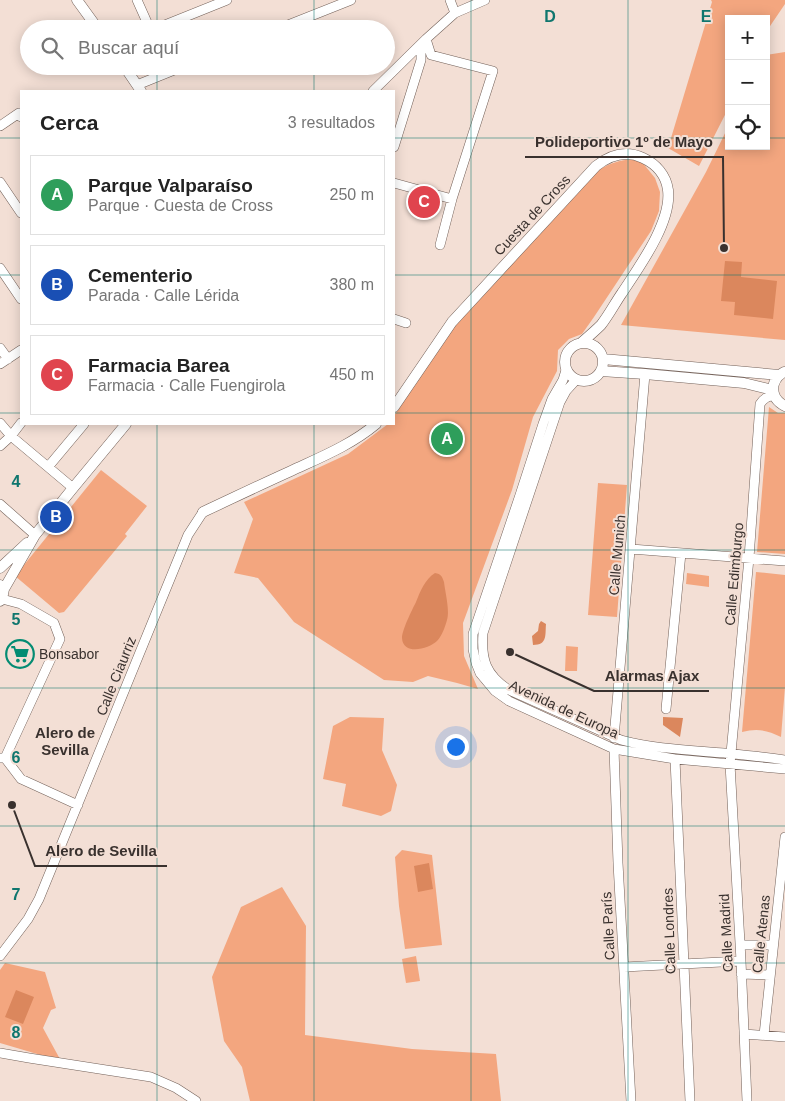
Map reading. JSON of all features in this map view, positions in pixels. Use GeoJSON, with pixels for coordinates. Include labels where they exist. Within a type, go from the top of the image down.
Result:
{"type":"FeatureCollection","features":[{"type":"Feature","properties":{"kind":"street"},"geometry":{"type":"LineString","coordinates":[[78,0],[92,20]]}},
{"type":"Feature","properties":{"kind":"street"},"geometry":{"type":"LineString","coordinates":[[137,0],[146,20]]}},
{"type":"Feature","properties":{"kind":"street"},"geometry":{"type":"LineString","coordinates":[[177,20],[227,0]]}},
{"type":"Feature","properties":{"kind":"street"},"geometry":{"type":"LineString","coordinates":[[301,20],[351,0]]}},
{"type":"Feature","properties":{"kind":"street"},"geometry":{"type":"LineString","coordinates":[[450,0],[455,13]]}},
{"type":"Feature","properties":{"kind":"street"},"geometry":{"type":"LineString","coordinates":[[395,69],[455,13],[485,0]]}},
{"type":"Feature","properties":{"kind":"street"},"geometry":{"type":"LineString","coordinates":[[395,144],[421,60],[423,42]]}},
{"type":"Feature","properties":{"kind":"street"},"geometry":{"type":"LineString","coordinates":[[423,42],[431,55],[493,72],[452,199],[440,245]]}},
{"type":"Feature","properties":{"kind":"street"},"geometry":{"type":"LineString","coordinates":[[130,75],[139,88],[166,75]]}},
{"type":"Feature","properties":{"kind":"street"},"geometry":{"type":"LineString","coordinates":[[374,90],[389,75]]}},
{"type":"Feature","properties":{"kind":"street"},"geometry":{"type":"LineString","coordinates":[[0,126],[20,115]]}},
{"type":"Feature","properties":{"kind":"street","name":"Cuesta de Cross"},"geometry":{"type":"LineString","coordinates":[[395,406],[452,322],[596,166],[602,161],[620,154],[633,154],[649,161],[665,179],[668,191],[666,211],[652,245],[600,326],[581,343]]}},
{"type":"Feature","properties":{"kind":"street"},"geometry":{"type":"LineString","coordinates":[[0,182],[20,212]]}},
{"type":"Feature","properties":{"kind":"street"},"geometry":{"type":"LineString","coordinates":[[395,183],[452,199]]}},
{"type":"Feature","properties":{"kind":"street"},"geometry":{"type":"LineString","coordinates":[[0,268],[20,298]]}},
{"type":"Feature","properties":{"kind":"street"},"geometry":{"type":"LineString","coordinates":[[395,319],[406,323]]}},
{"type":"Feature","properties":{"kind":"street","name":"Cuesta de Cross"},"geometry":{"type":"LineString","coordinates":[[597,348],[600,326]]}},
{"type":"Feature","properties":{"kind":"street"},"geometry":{"type":"LineString","coordinates":[[581,343],[590,344],[597,348],[601,353],[601,371],[594,378],[586,381],[576,380],[566,370],[565,360],[568,352],[574,346],[581,343]]}},
{"type":"Feature","properties":{"kind":"street"},"geometry":{"type":"LineString","coordinates":[[0,348],[4,362],[20,351]]}},
{"type":"Feature","properties":{"kind":"street"},"geometry":{"type":"LineString","coordinates":[[602,359],[782,373]]}},
{"type":"Feature","properties":{"kind":"street","name":"Avenida de Europa"},"geometry":{"type":"LineString","coordinates":[[566,370],[563,380],[552,399],[543,424],[472,634],[473,649],[480,673],[494,692],[508,701],[614,749],[675,759],[785,769]]}},
{"type":"Feature","properties":{"kind":"street"},"geometry":{"type":"LineString","coordinates":[[601,371],[744,383],[773,393]]}},
{"type":"Feature","properties":{"kind":"street"},"geometry":{"type":"LineString","coordinates":[[782,373],[775,379],[773,393],[777,400],[785,406]]}},
{"type":"Feature","properties":{"kind":"street","name":"Calle Munich"},"geometry":{"type":"LineString","coordinates":[[614,738],[645,374]]}},
{"type":"Feature","properties":{"kind":"street","name":"Avenida de Europa"},"geometry":{"type":"LineString","coordinates":[[576,380],[566,391],[560,402],[483,633],[483,654],[490,672],[500,684],[509,690],[614,738],[660,748],[785,760]]}},
{"type":"Feature","properties":{"kind":"street","name":"Calle Edimburgo"},"geometry":{"type":"LineString","coordinates":[[730,764],[750,558],[760,404],[763,399],[773,393]]}},
{"type":"Feature","properties":{"kind":"street"},"geometry":{"type":"LineString","coordinates":[[0,423],[10,436],[73,488]]}},
{"type":"Feature","properties":{"kind":"street"},"geometry":{"type":"LineString","coordinates":[[0,446],[20,424]]}},
{"type":"Feature","properties":{"kind":"street"},"geometry":{"type":"LineString","coordinates":[[48,467],[83,425]]}},
{"type":"Feature","properties":{"kind":"street"},"geometry":{"type":"LineString","coordinates":[[0,568],[35,535],[125,425]]}},
{"type":"Feature","properties":{"kind":"street"},"geometry":{"type":"LineString","coordinates":[[203,512],[340,448],[367,432],[375,425]]}},
{"type":"Feature","properties":{"kind":"street"},"geometry":{"type":"LineString","coordinates":[[2,508],[35,535]]}},
{"type":"Feature","properties":{"kind":"street","name":"Calle Ciaurriz"},"geometry":{"type":"LineString","coordinates":[[0,956],[28,919],[39,899],[188,535],[203,512]]}},
{"type":"Feature","properties":{"kind":"street"},"geometry":{"type":"LineString","coordinates":[[35,535],[1,593],[54,623],[60,640],[3,758],[21,779],[78,805]]}},
{"type":"Feature","properties":{"kind":"street"},"geometry":{"type":"LineString","coordinates":[[631,548],[785,561]]}},
{"type":"Feature","properties":{"kind":"street"},"geometry":{"type":"LineString","coordinates":[[666,709],[681,553]]}},
{"type":"Feature","properties":{"kind":"street","name":"Calle París"},"geometry":{"type":"LineString","coordinates":[[614,749],[631,1101]]}},
{"type":"Feature","properties":{"kind":"street","name":"Calle Londres"},"geometry":{"type":"LineString","coordinates":[[675,759],[690,1101]]}},
{"type":"Feature","properties":{"kind":"street","name":"Calle Madrid"},"geometry":{"type":"LineString","coordinates":[[730,764],[747,1101]]}},
{"type":"Feature","properties":{"kind":"street","name":"Calle Atenas"},"geometry":{"type":"LineString","coordinates":[[764,1035],[785,837]]}},
{"type":"Feature","properties":{"kind":"street"},"geometry":{"type":"LineString","coordinates":[[740,945],[774,945]]}},
{"type":"Feature","properties":{"kind":"street"},"geometry":{"type":"LineString","coordinates":[[624,967],[741,961]]}},
{"type":"Feature","properties":{"kind":"street"},"geometry":{"type":"LineString","coordinates":[[741,974],[770,975]]}},
{"type":"Feature","properties":{"kind":"street"},"geometry":{"type":"LineString","coordinates":[[744,1034],[785,1037]]}},
{"type":"Feature","properties":{"kind":"street"},"geometry":{"type":"LineString","coordinates":[[0,1052],[151,1077],[176,1088],[196,1101]]}},
{"type":"Feature","properties":{"kind":"shaded area"},"geometry":{"type":"Polygon","coordinates":[[[711,0],[785,0],[785,4],[770,26],[770,15],[725,15],[725,115],[699,166],[668,148],[712,2],[711,0]]]}},
{"type":"Feature","properties":{"kind":"shaded area"},"geometry":{"type":"Polygon","coordinates":[[[785,52],[785,340],[621,325],[706,172],[725,133],[725,150],[770,150],[770,54],[785,52]]]}},
{"type":"Feature","properties":{"kind":"shaded area"},"geometry":{"type":"Polygon","coordinates":[[[633,159],[642,162],[655,178],[660,192],[659,211],[651,231],[582,334],[569,339],[558,350],[557,371],[533,417],[512,490],[463,623],[464,656],[478,689],[428,676],[413,682],[384,680],[294,622],[258,578],[234,573],[253,519],[244,502],[348,454],[387,425],[395,425],[395,414],[454,325],[600,169],[624,160],[633,159]]]}},
{"type":"Feature","properties":{"kind":"shaded area"},"geometry":{"type":"Polygon","coordinates":[[[725,261],[742,262],[741,277],[777,281],[773,319],[734,315],[735,302],[721,301],[725,261]]]}},
{"type":"Feature","properties":{"kind":"shaded area"},"geometry":{"type":"Polygon","coordinates":[[[769,407],[778,413],[785,413],[785,554],[757,552],[769,407]]]}},
{"type":"Feature","properties":{"kind":"shaded area"},"geometry":{"type":"Polygon","coordinates":[[[101,470],[147,506],[125,534],[127,536],[64,612],[59,613],[15,576],[101,470]]]}},
{"type":"Feature","properties":{"kind":"shaded area"},"geometry":{"type":"Polygon","coordinates":[[[598,483],[627,485],[617,617],[588,615],[598,483]]]}},
{"type":"Feature","properties":{"kind":"shaded area"},"geometry":{"type":"Polygon","coordinates":[[[756,572],[785,575],[785,687],[781,737],[762,730],[742,732],[756,572]]]}},
{"type":"Feature","properties":{"kind":"shaded area"},"geometry":{"type":"Polygon","coordinates":[[[435,573],[441,576],[444,582],[448,611],[446,623],[440,637],[433,644],[423,648],[411,649],[403,644],[404,630],[423,586],[435,573]]]}},
{"type":"Feature","properties":{"kind":"shaded area"},"geometry":{"type":"Polygon","coordinates":[[[687,573],[709,576],[709,587],[686,584],[687,573]]]}},
{"type":"Feature","properties":{"kind":"shaded area"},"geometry":{"type":"Polygon","coordinates":[[[541,621],[546,624],[545,638],[538,645],[533,645],[532,636],[538,631],[541,621]]]}},
{"type":"Feature","properties":{"kind":"shaded area"},"geometry":{"type":"Polygon","coordinates":[[[566,646],[578,647],[577,671],[565,671],[566,646]]]}},
{"type":"Feature","properties":{"kind":"shaded area"},"geometry":{"type":"Polygon","coordinates":[[[350,717],[384,718],[382,750],[397,785],[391,811],[381,816],[342,806],[346,784],[323,779],[333,726],[350,717]]]}},
{"type":"Feature","properties":{"kind":"shaded area"},"geometry":{"type":"Polygon","coordinates":[[[663,717],[683,718],[680,737],[663,725],[663,717]]]}},
{"type":"Feature","properties":{"kind":"shaded area"},"geometry":{"type":"Polygon","coordinates":[[[402,850],[432,855],[442,945],[405,949],[395,857],[402,850]]]}},
{"type":"Feature","properties":{"kind":"shaded area"},"geometry":{"type":"Polygon","coordinates":[[[429,863],[433,889],[418,892],[414,866],[429,863]]]}},
{"type":"Feature","properties":{"kind":"shaded area"},"geometry":{"type":"Polygon","coordinates":[[[282,887],[306,926],[305,1035],[412,1049],[496,1054],[501,1101],[250,1101],[242,1067],[224,1041],[212,977],[241,907],[282,887]]]}},
{"type":"Feature","properties":{"kind":"shaded area"},"geometry":{"type":"Polygon","coordinates":[[[416,956],[420,981],[406,983],[402,959],[416,956]]]}},
{"type":"Feature","properties":{"kind":"shaded area"},"geometry":{"type":"Polygon","coordinates":[[[5,963],[45,972],[56,1008],[51,1010],[43,1028],[61,1061],[0,1043],[0,970],[5,963]]]}},
{"type":"Feature","properties":{"kind":"shaded area"},"geometry":{"type":"Polygon","coordinates":[[[16,990],[34,997],[23,1024],[5,1017],[16,990]]]}},
{"type":"Feature","properties":{"kind":"place","name":"Farmacia Barea"},"geometry":{"type":"Point","coordinates":[424,202]}},
{"type":"Feature","properties":{"kind":"place","name":"Polideportivo 1º de Mayo"},"geometry":{"type":"Point","coordinates":[724,248]}},
{"type":"Feature","properties":{"kind":"place","name":"Parque Valparaíso"},"geometry":{"type":"Point","coordinates":[447,439]}},
{"type":"Feature","properties":{"kind":"place","name":"Cementerio"},"geometry":{"type":"Point","coordinates":[56,517]}},
{"type":"Feature","properties":{"kind":"place","name":"Alarmas Ajax"},"geometry":{"type":"Point","coordinates":[510,652]}},
{"type":"Feature","properties":{"kind":"place","name":"Bonsabor"},"geometry":{"type":"Point","coordinates":[20,654]}},
{"type":"Feature","properties":{"kind":"place","name":"Alero de Sevilla"},"geometry":{"type":"Point","coordinates":[12,805]}},
{"type":"Feature","properties":{"kind":"district","name":"Alero de Sevilla"},"geometry":{"type":"Point","coordinates":[65,742]}}]}
